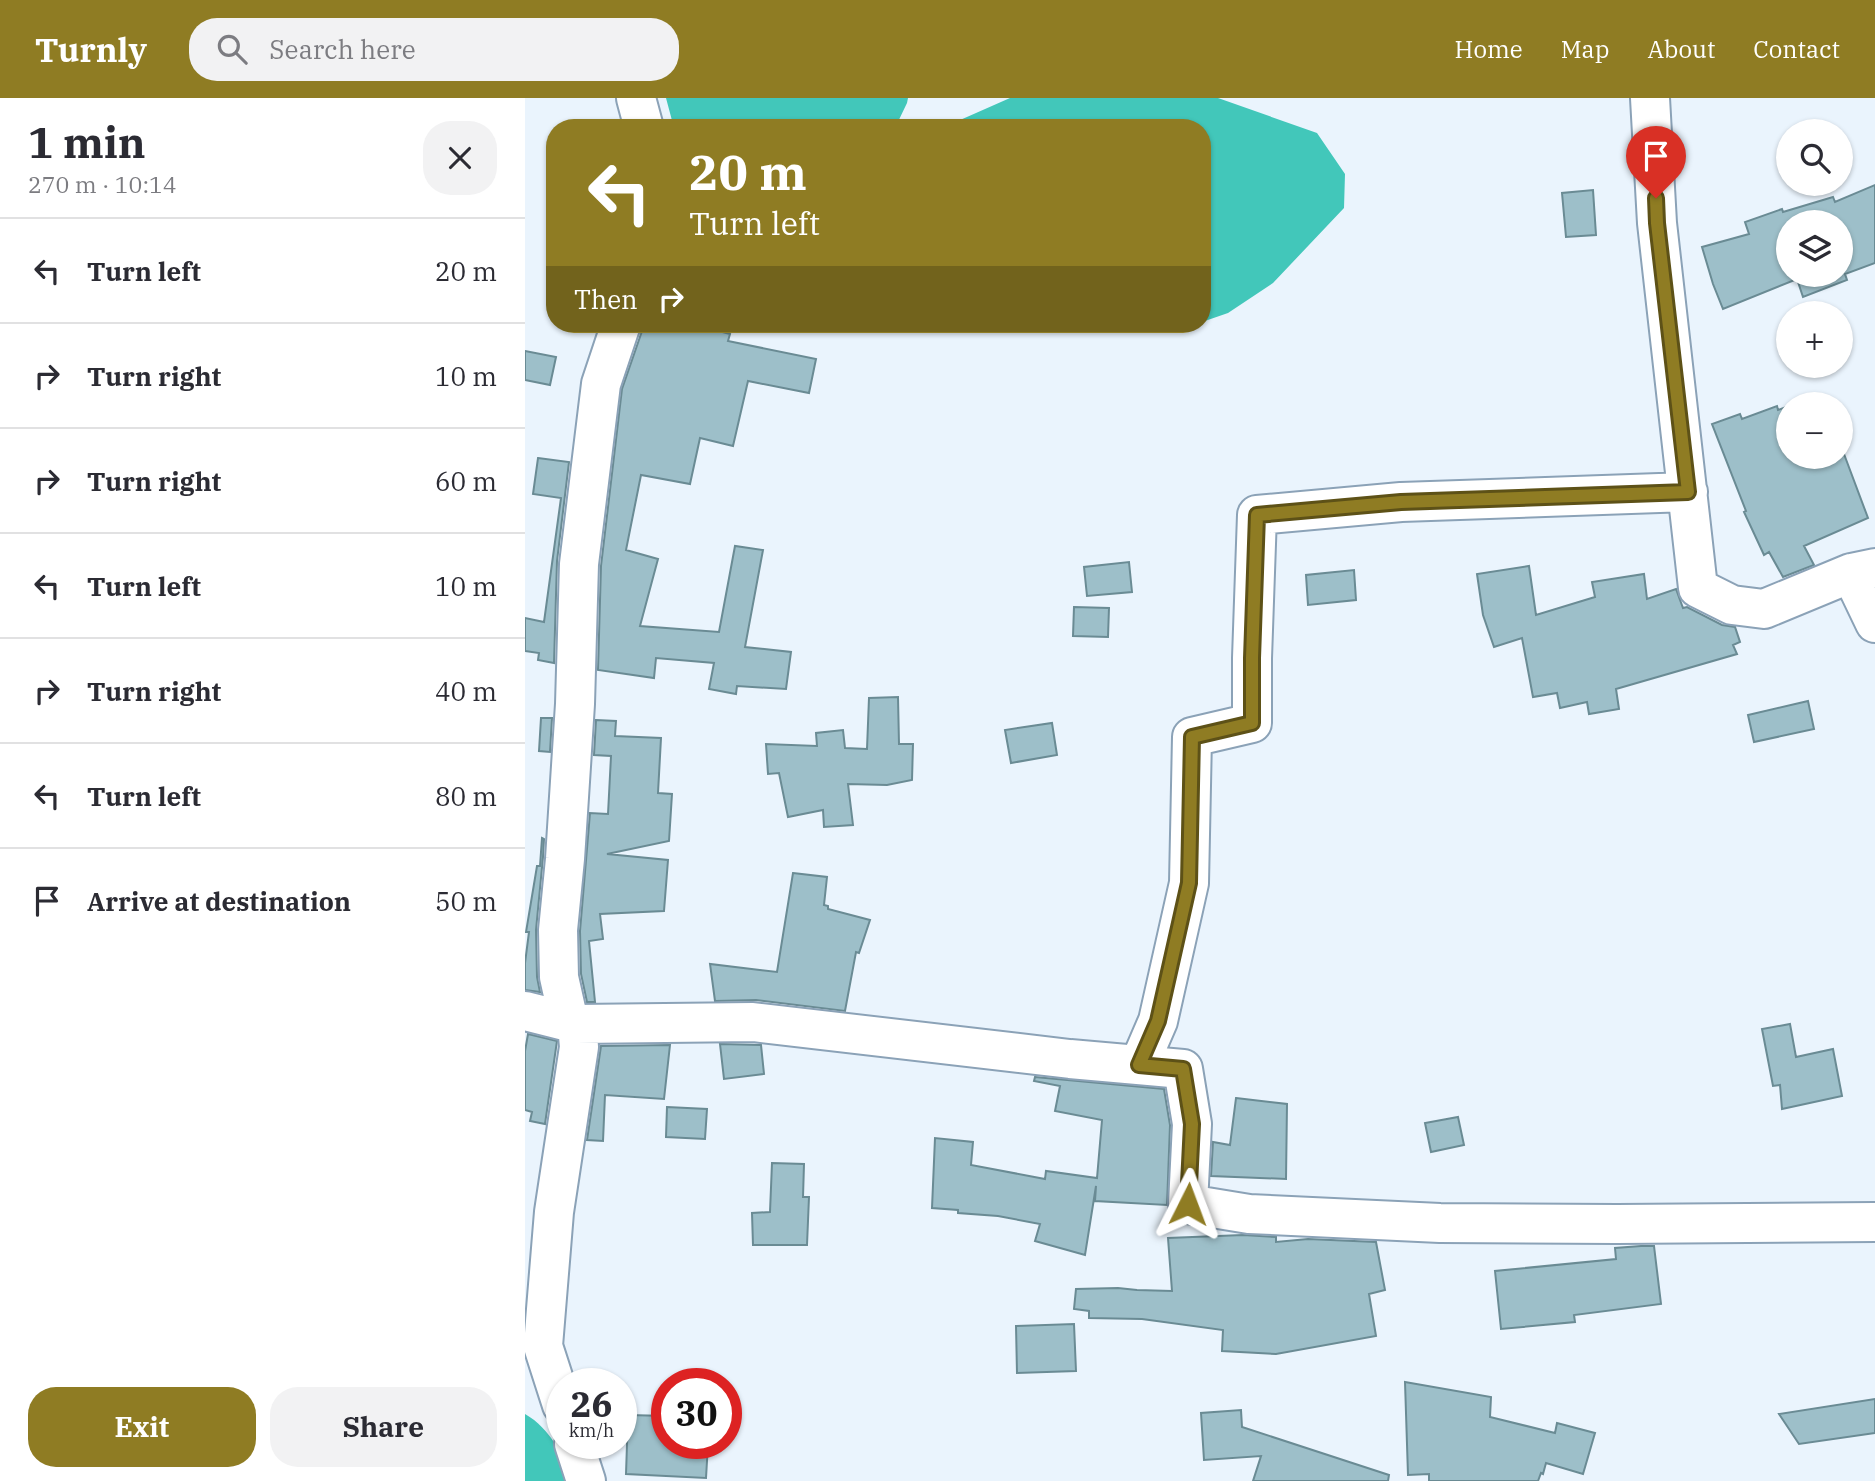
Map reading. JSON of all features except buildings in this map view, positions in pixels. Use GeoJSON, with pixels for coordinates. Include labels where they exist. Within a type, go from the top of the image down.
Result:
{"type":"FeatureCollection","features":[{"type":"Feature","properties":{"kind":"street"},"geometry":{"type":"LineString","coordinates":[[636,98],[642,119]]}},
{"type":"Feature","properties":{"kind":"street"},"geometry":{"type":"LineString","coordinates":[[1650,98],[1657,223],[1698,588],[1732,604],[1764,609],[1863,570],[1875,623]]}},
{"type":"Feature","properties":{"kind":"street"},"geometry":{"type":"LineString","coordinates":[[550,1368],[543,1346],[554,1212],[579,1047],[559,977],[558,930],[574,717],[579,564],[601,384],[618,333]]}},
{"type":"Feature","properties":{"kind":"street"},"geometry":{"type":"LineString","coordinates":[[1139,1065],[1158,1021],[1189,883],[1192,737],[1252,723],[1257,515],[1401,502],[1688,492]]}},
{"type":"Feature","properties":{"kind":"street"},"geometry":{"type":"LineString","coordinates":[[525,1011],[573,1023],[753,1022],[1183,1069],[1192,1124],[1188,1204],[1249,1214],[1440,1223],[1875,1222]]}},
{"type":"Feature","properties":{"kind":"street"},"geometry":{"type":"LineString","coordinates":[[579,1459],[586,1481]]}},
{"type":"Feature","properties":{"kind":"shaded area"},"geometry":{"type":"Polygon","coordinates":[[[666,98],[908,98],[899,119],[672,119],[666,98]]]}},
{"type":"Feature","properties":{"kind":"shaded area"},"geometry":{"type":"Polygon","coordinates":[[[1010,98],[1218,98],[1317,133],[1345,174],[1344,208],[1273,283],[1228,313],[1211,319],[1211,119],[962,119],[1010,98]]]}},
{"type":"Feature","properties":{"kind":"shaded area"},"geometry":{"type":"Polygon","coordinates":[[[525,1414],[546,1432],[546,1459],[563,1459],[574,1481],[525,1481],[525,1414]]]}},
{"type":"Feature","properties":{"kind":"route"},"geometry":{"type":"LineString","coordinates":[[1188,1204],[1192,1124],[1183,1069],[1139,1065],[1158,1021],[1189,883],[1192,737],[1252,723],[1257,515],[1401,502],[1688,492],[1656,198]]}}]}
